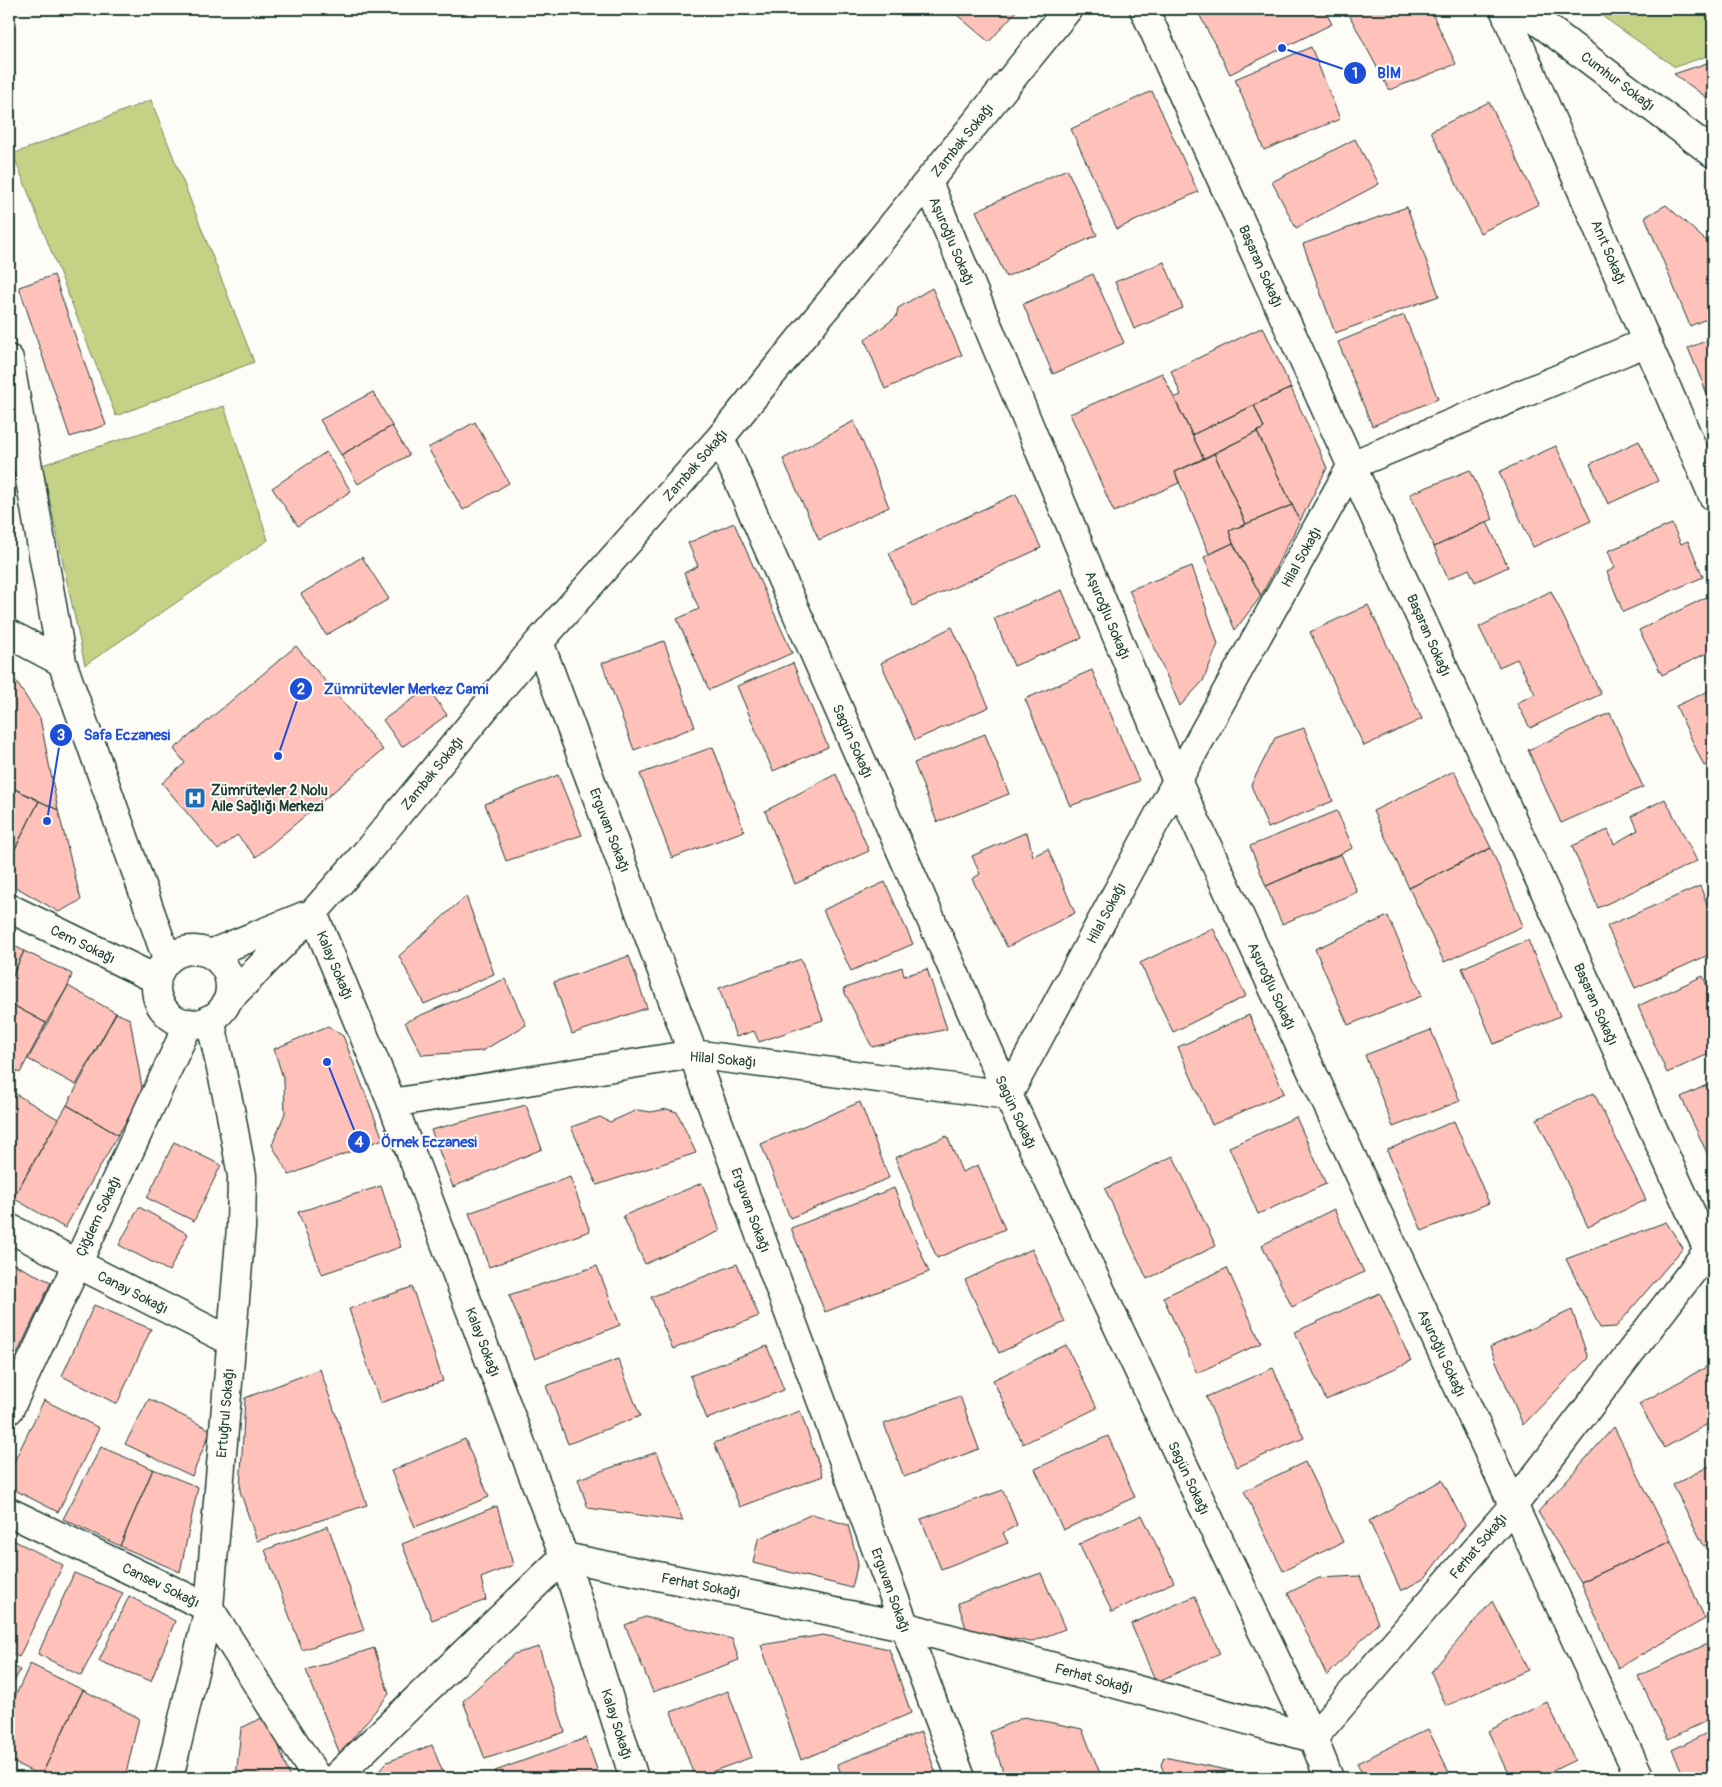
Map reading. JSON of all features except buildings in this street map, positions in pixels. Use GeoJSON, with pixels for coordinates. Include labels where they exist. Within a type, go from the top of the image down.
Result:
{"type":"FeatureCollection","features":[{"type":"Feature","properties":{"kind":"street","name":"Zambak Sokağı"},"geometry":{"type":"LineString","coordinates":[[209,1015],[313,913],[365,854],[539,642],[720,438],[1068,9]]}},
{"type":"Feature","properties":{"kind":"street","name":"Başaran Sokağı"},"geometry":{"type":"LineString","coordinates":[[1144,9],[1712,1252]]}},
{"type":"Feature","properties":{"kind":"street","name":"Anıt Sokağı"},"geometry":{"type":"LineString","coordinates":[[1504,9],[1713,496]]}},
{"type":"Feature","properties":{"kind":"street","name":"Cumhur Sokağı"},"geometry":{"type":"LineString","coordinates":[[1522,9],[1713,153]]}},
{"type":"Feature","properties":{"kind":"street","name":"Aşuroğlu Sokağı"},"geometry":{"type":"LineString","coordinates":[[928,182],[1177,781],[1640,1778]]}},
{"type":"Feature","properties":{"kind":"street"},"geometry":{"type":"LineString","coordinates":[[1352,466],[1647,342]]}},
{"type":"Feature","properties":{"kind":"street"},"geometry":{"type":"LineString","coordinates":[[9,363],[62,662],[162,969],[156,991],[158,1001],[164,1009],[179,1021],[209,1015],[229,989],[226,969],[220,961],[210,954],[199,950],[186,951],[162,969]]}},
{"type":"Feature","properties":{"kind":"street","name":"Sagün Sokağı"},"geometry":{"type":"LineString","coordinates":[[720,438],[1008,1095],[1313,1738],[1329,1778]]}},
{"type":"Feature","properties":{"kind":"street","name":"Hilal Sokağı"},"geometry":{"type":"LineString","coordinates":[[392,1103],[694,1054],[1008,1095],[1177,781],[1352,466]]}},
{"type":"Feature","properties":{"kind":"street"},"geometry":{"type":"LineString","coordinates":[[9,634],[62,662]]}},
{"type":"Feature","properties":{"kind":"street","name":"Erguvan Sokağı"},"geometry":{"type":"LineString","coordinates":[[539,642],[694,1054],[961,1778]]}},
{"type":"Feature","properties":{"kind":"street","name":"Cem Sokağı"},"geometry":{"type":"LineString","coordinates":[[9,908],[162,969]]}},
{"type":"Feature","properties":{"kind":"street"},"geometry":{"type":"LineString","coordinates":[[210,954],[313,913]]}},
{"type":"Feature","properties":{"kind":"street","name":"Kalay Sokağı"},"geometry":{"type":"LineString","coordinates":[[313,913],[392,1103],[564,1557],[634,1778]]}},
{"type":"Feature","properties":{"kind":"street","name":"Çiğdem Sokağı"},"geometry":{"type":"LineString","coordinates":[[9,1410],[76,1264],[209,1015]]}},
{"type":"Feature","properties":{"kind":"street","name":"Ertuğrul Sokağı"},"geometry":{"type":"LineString","coordinates":[[209,1015],[242,1176],[241,1228],[209,1608]]}},
{"type":"Feature","properties":{"kind":"street","name":"Canay Sokağı"},"geometry":{"type":"LineString","coordinates":[[9,1228],[76,1264],[231,1341]]}},
{"type":"Feature","properties":{"kind":"street","name":"Ferhat Sokağı"},"geometry":{"type":"LineString","coordinates":[[564,1557],[904,1626],[1313,1738],[1513,1506],[1712,1252]]}},
{"type":"Feature","properties":{"kind":"street","name":"Cansev Sokağı"},"geometry":{"type":"LineString","coordinates":[[9,1512],[209,1608],[169,1778]]}},
{"type":"Feature","properties":{"kind":"street"},"geometry":{"type":"LineString","coordinates":[[335,1778],[564,1557]]}},
{"type":"Feature","properties":{"kind":"street"},"geometry":{"type":"LineString","coordinates":[[209,1608],[318,1778]]}},
{"type":"Feature","properties":{"kind":"green space"},"geometry":{"type":"Polygon","coordinates":[[[1592,9],[1705,9],[1713,28],[1713,54],[1675,67],[1592,9]]]}},
{"type":"Feature","properties":{"kind":"green space"},"geometry":{"type":"Polygon","coordinates":[[[151,100],[254,362],[116,416],[13,154],[151,100]]]}},
{"type":"Feature","properties":{"kind":"green space"},"geometry":{"type":"Polygon","coordinates":[[[224,406],[268,540],[85,665],[42,465],[224,406]]]}},
{"type":"Feature","properties":{"kind":"place","name":"BİM"},"geometry":{"type":"Point","coordinates":[1282,48]}},
{"type":"Feature","properties":{"kind":"place","name":"Zümrütevler Merkez Cami"},"geometry":{"type":"Point","coordinates":[278,756]}},
{"type":"Feature","properties":{"kind":"place","name":"Zümrütevler 2 Nolu Aile Sağlığı Merkezi"},"geometry":{"type":"Point","coordinates":[195,798]}},
{"type":"Feature","properties":{"kind":"place","name":"Safa Eczanesi"},"geometry":{"type":"Point","coordinates":[47,821]}},
{"type":"Feature","properties":{"kind":"place","name":"Örnek Eczanesi"},"geometry":{"type":"Point","coordinates":[327,1062]}}]}
